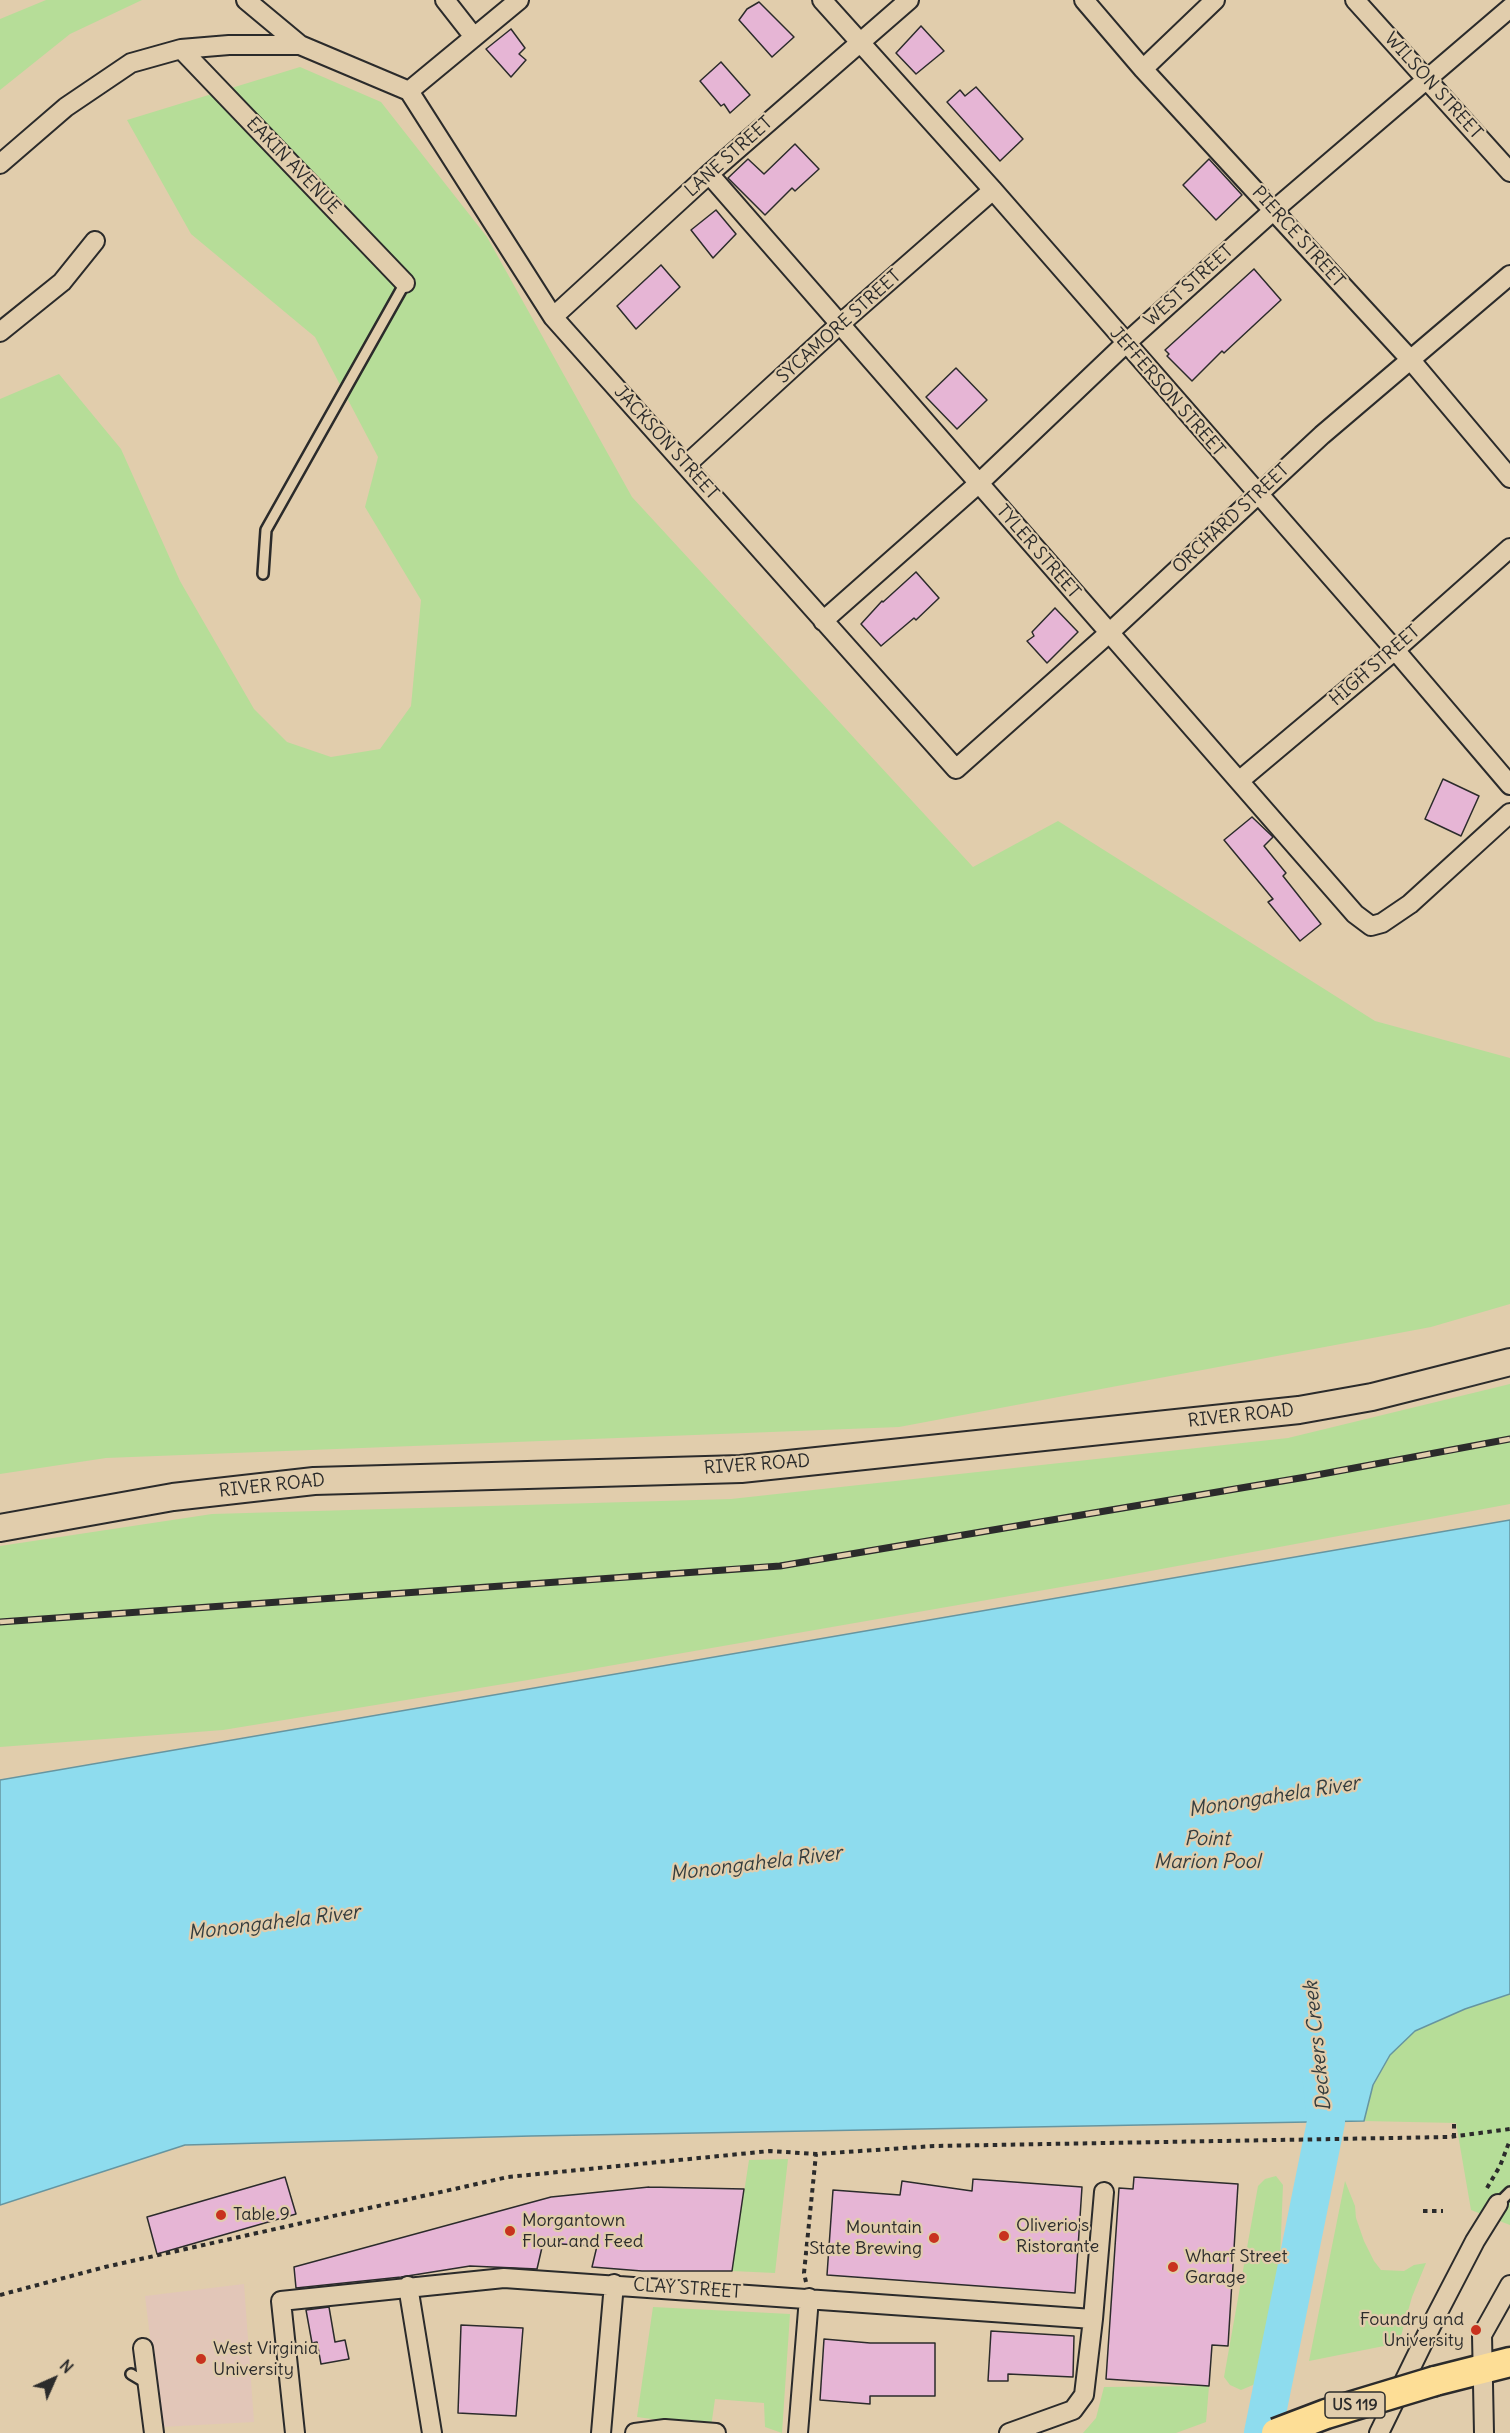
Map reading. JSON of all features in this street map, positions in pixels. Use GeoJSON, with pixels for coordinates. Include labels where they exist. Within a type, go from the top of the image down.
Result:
{"type":"FeatureCollection","features":[{"type":"Feature","properties":{"kind":"main road","name":"US 119"},"geometry":{"type":"LineString","coordinates":[[1276,2433],[1326,2414],[1435,2381],[1510,2362]]}},
{"type":"Feature","properties":{"kind":"street"},"geometry":{"type":"LineString","coordinates":[[246,0],[300,45],[409,91],[519,0]]}},
{"type":"Feature","properties":{"kind":"street"},"geometry":{"type":"LineString","coordinates":[[445,0],[474,37]]}},
{"type":"Feature","properties":{"kind":"street","name":"JEFFERSON STREET"},"geometry":{"type":"LineString","coordinates":[[822,0],[993,190],[1510,785]]}},
{"type":"Feature","properties":{"kind":"street","name":"LANE STREET"},"geometry":{"type":"LineString","coordinates":[[553,317],[709,174],[909,0]]}},
{"type":"Feature","properties":{"kind":"street","name":"PIERCE STREET"},"geometry":{"type":"LineString","coordinates":[[1084,0],[1143,69],[1409,358],[1510,478]]}},
{"type":"Feature","properties":{"kind":"street"},"geometry":{"type":"LineString","coordinates":[[1143,69],[1215,0]]}},
{"type":"Feature","properties":{"kind":"street","name":"WILSON STREET"},"geometry":{"type":"LineString","coordinates":[[1355,0],[1510,172]]}},
{"type":"Feature","properties":{"kind":"street","name":"WEST STREET"},"geometry":{"type":"LineString","coordinates":[[823,621],[978,484],[1125,344],[1274,210],[1510,8]]}},
{"type":"Feature","properties":{"kind":"street"},"geometry":{"type":"LineString","coordinates":[[0,164],[66,107],[131,63],[181,49],[229,45],[300,45]]}},
{"type":"Feature","properties":{"kind":"street","name":"EAKIN AVENUE"},"geometry":{"type":"LineString","coordinates":[[181,49],[405,283]]}},
{"type":"Feature","properties":{"kind":"street","name":"JACKSON STREET"},"geometry":{"type":"LineString","coordinates":[[409,91],[553,317],[956,769]]}},
{"type":"Feature","properties":{"kind":"street","name":"TYLER STREET"},"geometry":{"type":"LineString","coordinates":[[709,174],[1355,914],[1371,926],[1382,923],[1410,904],[1510,813]]}},
{"type":"Feature","properties":{"kind":"street","name":"SYCAMORE STREET"},"geometry":{"type":"LineString","coordinates":[[686,465],[840,324],[993,190]]}},
{"type":"Feature","properties":{"kind":"street"},"geometry":{"type":"LineString","coordinates":[[0,332],[62,282],[95,240]]}},
{"type":"Feature","properties":{"kind":"street","name":"ORCHARD STREET"},"geometry":{"type":"LineString","coordinates":[[956,769],[1109,633],[1257,494],[1409,358],[1510,274]]}},
{"type":"Feature","properties":{"kind":"street","name":"HIGH STREET"},"geometry":{"type":"LineString","coordinates":[[1239,781],[1395,650],[1510,548]]}},
{"type":"Feature","properties":{"kind":"street","name":"RIVER ROAD"},"geometry":{"type":"LineString","coordinates":[[0,1528],[173,1497],[284,1484],[399,1477],[741,1468],[1299,1410],[1395,1392],[1510,1362]]}},
{"type":"Feature","properties":{"kind":"street"},"geometry":{"type":"LineString","coordinates":[[1009,2433],[1073,2410],[1084,2396],[1104,2192]]}},
{"type":"Feature","properties":{"kind":"street"},"geometry":{"type":"LineString","coordinates":[[1379,2433],[1475,2241],[1504,2198]]}},
{"type":"Feature","properties":{"kind":"street","name":"CLAY STREET"},"geometry":{"type":"LineString","coordinates":[[295,2433],[281,2301],[408,2286],[504,2278],[1093,2319]]}},
{"type":"Feature","properties":{"kind":"street"},"geometry":{"type":"LineString","coordinates":[[601,2433],[614,2284]]}},
{"type":"Feature","properties":{"kind":"street"},"geometry":{"type":"LineString","coordinates":[[1484,2433],[1482,2335],[1510,2285]]}},
{"type":"Feature","properties":{"kind":"street"},"geometry":{"type":"LineString","coordinates":[[408,2286],[432,2433]]}},
{"type":"Feature","properties":{"kind":"street"},"geometry":{"type":"LineString","coordinates":[[798,2433],[809,2298]]}},
{"type":"Feature","properties":{"kind":"street"},"geometry":{"type":"LineString","coordinates":[[143,2348],[154,2433]]}},
{"type":"Feature","properties":{"kind":"street"},"geometry":{"type":"LineString","coordinates":[[635,2433],[665,2429],[708,2433]]}},
{"type":"Feature","properties":{"kind":"lane"},"geometry":{"type":"LineString","coordinates":[[262,573],[266,530],[405,283]]}},
{"type":"Feature","properties":{"kind":"lane"},"geometry":{"type":"LineString","coordinates":[[130,2374],[148,2384]]}},
{"type":"Feature","properties":{"kind":"path"},"geometry":{"type":"LineString","coordinates":[[1454,2124],[1454,2136]]}},
{"type":"Feature","properties":{"kind":"path"},"geometry":{"type":"LineString","coordinates":[[0,2295],[105,2267],[508,2177],[770,2151],[816,2154],[934,2146],[1103,2145],[1394,2138],[1454,2136],[1510,2129]]}},
{"type":"Feature","properties":{"kind":"path"},"geometry":{"type":"LineString","coordinates":[[809,2298],[804,2273],[816,2154]]}},
{"type":"Feature","properties":{"kind":"path"},"geometry":{"type":"LineString","coordinates":[[1424,2211],[1443,2211]]}},
{"type":"Feature","properties":{"kind":"shaded area","name":"West Virginia University"},"geometry":{"type":"Polygon","coordinates":[[[244,2284],[254,2422],[161,2427],[145,2296],[244,2284]]]}},
{"type":"Feature","properties":{"kind":"green space"},"geometry":{"type":"Polygon","coordinates":[[[46,0],[142,0],[70,34],[0,90],[0,19],[46,0]]]}},
{"type":"Feature","properties":{"kind":"green space"},"geometry":{"type":"Polygon","coordinates":[[[300,67],[381,102],[487,237],[632,497],[973,867],[1058,821],[1375,1021],[1510,1058],[1510,1304],[1431,1327],[899,1427],[106,1458],[0,1474],[0,399],[59,374],[121,449],[180,581],[254,709],[287,742],[331,757],[380,749],[411,706],[421,600],[365,507],[378,457],[315,337],[191,234],[127,120],[300,67]]]}},
{"type":"Feature","properties":{"kind":"green space"},"geometry":{"type":"Polygon","coordinates":[[[1510,1384],[1510,1504],[1113,1578],[528,1680],[223,1730],[0,1747],[0,1546],[212,1514],[731,1499],[1288,1438],[1510,1384]]]}},
{"type":"Feature","properties":{"kind":"green space"},"geometry":{"type":"Polygon","coordinates":[[[1510,1994],[1510,2225],[1471,2210],[1456,2123],[1364,2121],[1373,2085],[1390,2055],[1415,2031],[1465,2009],[1510,1994]]]}},
{"type":"Feature","properties":{"kind":"green space"},"geometry":{"type":"Polygon","coordinates":[[[788,2159],[775,2273],[732,2271],[749,2160],[788,2159]]]}},
{"type":"Feature","properties":{"kind":"green space"},"geometry":{"type":"Polygon","coordinates":[[[1276,2176],[1283,2185],[1279,2284],[1272,2332],[1261,2378],[1253,2385],[1241,2390],[1230,2385],[1224,2377],[1258,2186],[1265,2179],[1276,2176]]]}},
{"type":"Feature","properties":{"kind":"green space"},"geometry":{"type":"Polygon","coordinates":[[[1345,2181],[1355,2206],[1356,2218],[1364,2241],[1381,2270],[1404,2271],[1414,2265],[1426,2263],[1412,2297],[1399,2343],[1309,2361],[1345,2181]]]}},
{"type":"Feature","properties":{"kind":"green space"},"geometry":{"type":"Polygon","coordinates":[[[653,2307],[790,2314],[782,2433],[765,2427],[764,2403],[715,2399],[711,2427],[637,2417],[653,2307]]]}},
{"type":"Feature","properties":{"kind":"green space"},"geometry":{"type":"Polygon","coordinates":[[[1209,2386],[1206,2422],[1176,2433],[1083,2433],[1096,2418],[1104,2387],[1209,2386]]]}},
{"type":"Feature","properties":{"kind":"water","name":"Point Marion Pool"},"geometry":{"type":"Polygon","coordinates":[[[1510,1520],[1510,1994],[1465,2009],[1415,2031],[1390,2055],[1373,2085],[1364,2121],[531,2136],[185,2145],[0,2205],[0,1780],[1510,1520]]]}},
{"type":"Feature","properties":{"kind":"building"},"geometry":{"type":"Polygon","coordinates":[[[759,2],[794,37],[772,57],[739,20],[747,9],[759,2]]]}},
{"type":"Feature","properties":{"kind":"building"},"geometry":{"type":"Polygon","coordinates":[[[921,26],[944,51],[916,74],[896,53],[921,26]]]}},
{"type":"Feature","properties":{"kind":"building"},"geometry":{"type":"Polygon","coordinates":[[[511,29],[525,48],[519,54],[526,60],[511,77],[486,49],[511,29]]]}},
{"type":"Feature","properties":{"kind":"building"},"geometry":{"type":"Polygon","coordinates":[[[721,62],[750,95],[730,113],[700,81],[721,62]]]}},
{"type":"Feature","properties":{"kind":"building"},"geometry":{"type":"Polygon","coordinates":[[[976,87],[1023,139],[1000,161],[947,102],[960,90],[965,96],[976,87]]]}},
{"type":"Feature","properties":{"kind":"building"},"geometry":{"type":"Polygon","coordinates":[[[795,144],[819,169],[795,191],[792,188],[765,215],[728,178],[748,159],[764,174],[795,144]]]}},
{"type":"Feature","properties":{"kind":"building"},"geometry":{"type":"Polygon","coordinates":[[[1209,159],[1242,195],[1216,220],[1183,185],[1209,159]]]}},
{"type":"Feature","properties":{"kind":"building"},"geometry":{"type":"Polygon","coordinates":[[[716,210],[736,234],[713,258],[691,230],[716,210]]]}},
{"type":"Feature","properties":{"kind":"building"},"geometry":{"type":"Polygon","coordinates":[[[661,265],[680,287],[636,329],[617,306],[661,265]]]}},
{"type":"Feature","properties":{"kind":"building"},"geometry":{"type":"Polygon","coordinates":[[[1254,269],[1281,300],[1224,353],[1222,351],[1192,381],[1167,356],[1169,354],[1165,350],[1254,269]]]}},
{"type":"Feature","properties":{"kind":"building"},"geometry":{"type":"Polygon","coordinates":[[[956,368],[987,400],[957,429],[926,397],[956,368]]]}},
{"type":"Feature","properties":{"kind":"building"},"geometry":{"type":"Polygon","coordinates":[[[916,572],[939,598],[916,620],[914,618],[881,646],[861,624],[882,601],[916,572]]]}},
{"type":"Feature","properties":{"kind":"building"},"geometry":{"type":"Polygon","coordinates":[[[1055,608],[1078,632],[1047,663],[1027,641],[1034,636],[1032,632],[1055,608]]]}},
{"type":"Feature","properties":{"kind":"building"},"geometry":{"type":"Polygon","coordinates":[[[1443,779],[1479,796],[1461,836],[1425,819],[1443,779]]]}},
{"type":"Feature","properties":{"kind":"building"},"geometry":{"type":"Polygon","coordinates":[[[1252,817],[1273,837],[1264,846],[1286,873],[1283,876],[1321,924],[1300,941],[1268,902],[1273,899],[1224,840],[1252,817]]]}},
{"type":"Feature","properties":{"kind":"building","name":"Table 9"},"geometry":{"type":"Polygon","coordinates":[[[285,2177],[296,2214],[157,2254],[147,2217],[285,2177]]]}},
{"type":"Feature","properties":{"kind":"building","name":"Wharf Street Garage"},"geometry":{"type":"Polygon","coordinates":[[[1134,2177],[1238,2184],[1228,2346],[1212,2345],[1209,2386],[1106,2379],[1119,2188],[1133,2189],[1134,2177]]]}},
{"type":"Feature","properties":{"kind":"building"},"geometry":{"type":"Polygon","coordinates":[[[973,2179],[1082,2187],[1075,2293],[827,2275],[833,2190],[900,2195],[902,2181],[972,2191],[973,2179]]]}},
{"type":"Feature","properties":{"kind":"building"},"geometry":{"type":"Polygon","coordinates":[[[649,2187],[744,2189],[732,2271],[642,2271],[592,2267],[597,2246],[543,2243],[537,2269],[470,2266],[401,2277],[296,2288],[294,2267],[551,2197],[649,2187]]]}},
{"type":"Feature","properties":{"kind":"building"},"geometry":{"type":"Polygon","coordinates":[[[329,2307],[335,2342],[345,2340],[349,2359],[321,2364],[317,2342],[312,2343],[306,2310],[329,2307]]]}},
{"type":"Feature","properties":{"kind":"building"},"geometry":{"type":"Polygon","coordinates":[[[461,2325],[523,2328],[516,2416],[458,2413],[461,2325]]]}},
{"type":"Feature","properties":{"kind":"building"},"geometry":{"type":"Polygon","coordinates":[[[991,2331],[1074,2336],[1073,2377],[1008,2374],[1008,2381],[988,2381],[991,2331]]]}},
{"type":"Feature","properties":{"kind":"building"},"geometry":{"type":"Polygon","coordinates":[[[824,2339],[870,2343],[935,2343],[935,2396],[870,2396],[870,2404],[820,2400],[824,2339]]]}},
{"type":"Feature","properties":{"kind":"waterway","name":"Deckers Creek"},"geometry":{"type":"LineString","coordinates":[[1263,2433],[1326,2122],[1321,2072]]}},
{"type":"Feature","properties":{"kind":"railway"},"geometry":{"type":"LineString","coordinates":[[0,1622],[780,1566],[1306,1477],[1510,1439]]}},
{"type":"Feature","properties":{"kind":"place","name":"Table 9"},"geometry":{"type":"Point","coordinates":[221,2215]}},
{"type":"Feature","properties":{"kind":"place","name":"Morgantown Flour and Feed"},"geometry":{"type":"Point","coordinates":[510,2231]}},
{"type":"Feature","properties":{"kind":"place","name":"Oliverio's Ristorante"},"geometry":{"type":"Point","coordinates":[1004,2236]}},
{"type":"Feature","properties":{"kind":"place","name":"Mountain State Brewing"},"geometry":{"type":"Point","coordinates":[934,2238]}},
{"type":"Feature","properties":{"kind":"place","name":"Wharf Street Garage"},"geometry":{"type":"Point","coordinates":[1173,2267]}},
{"type":"Feature","properties":{"kind":"place","name":"Foundry and University"},"geometry":{"type":"Point","coordinates":[1476,2330]}},
{"type":"Feature","properties":{"kind":"place","name":"West Virginia University"},"geometry":{"type":"Point","coordinates":[201,2359]}},
{"type":"Feature","properties":{"kind":"water label","name":"Monongahela River"},"geometry":{"type":"Point","coordinates":[1274,1797]}},
{"type":"Feature","properties":{"kind":"water label","name":"Monongahela River"},"geometry":{"type":"Point","coordinates":[756,1864]}},
{"type":"Feature","properties":{"kind":"water label","name":"Monongahela River"},"geometry":{"type":"Point","coordinates":[274,1923]}}]}
